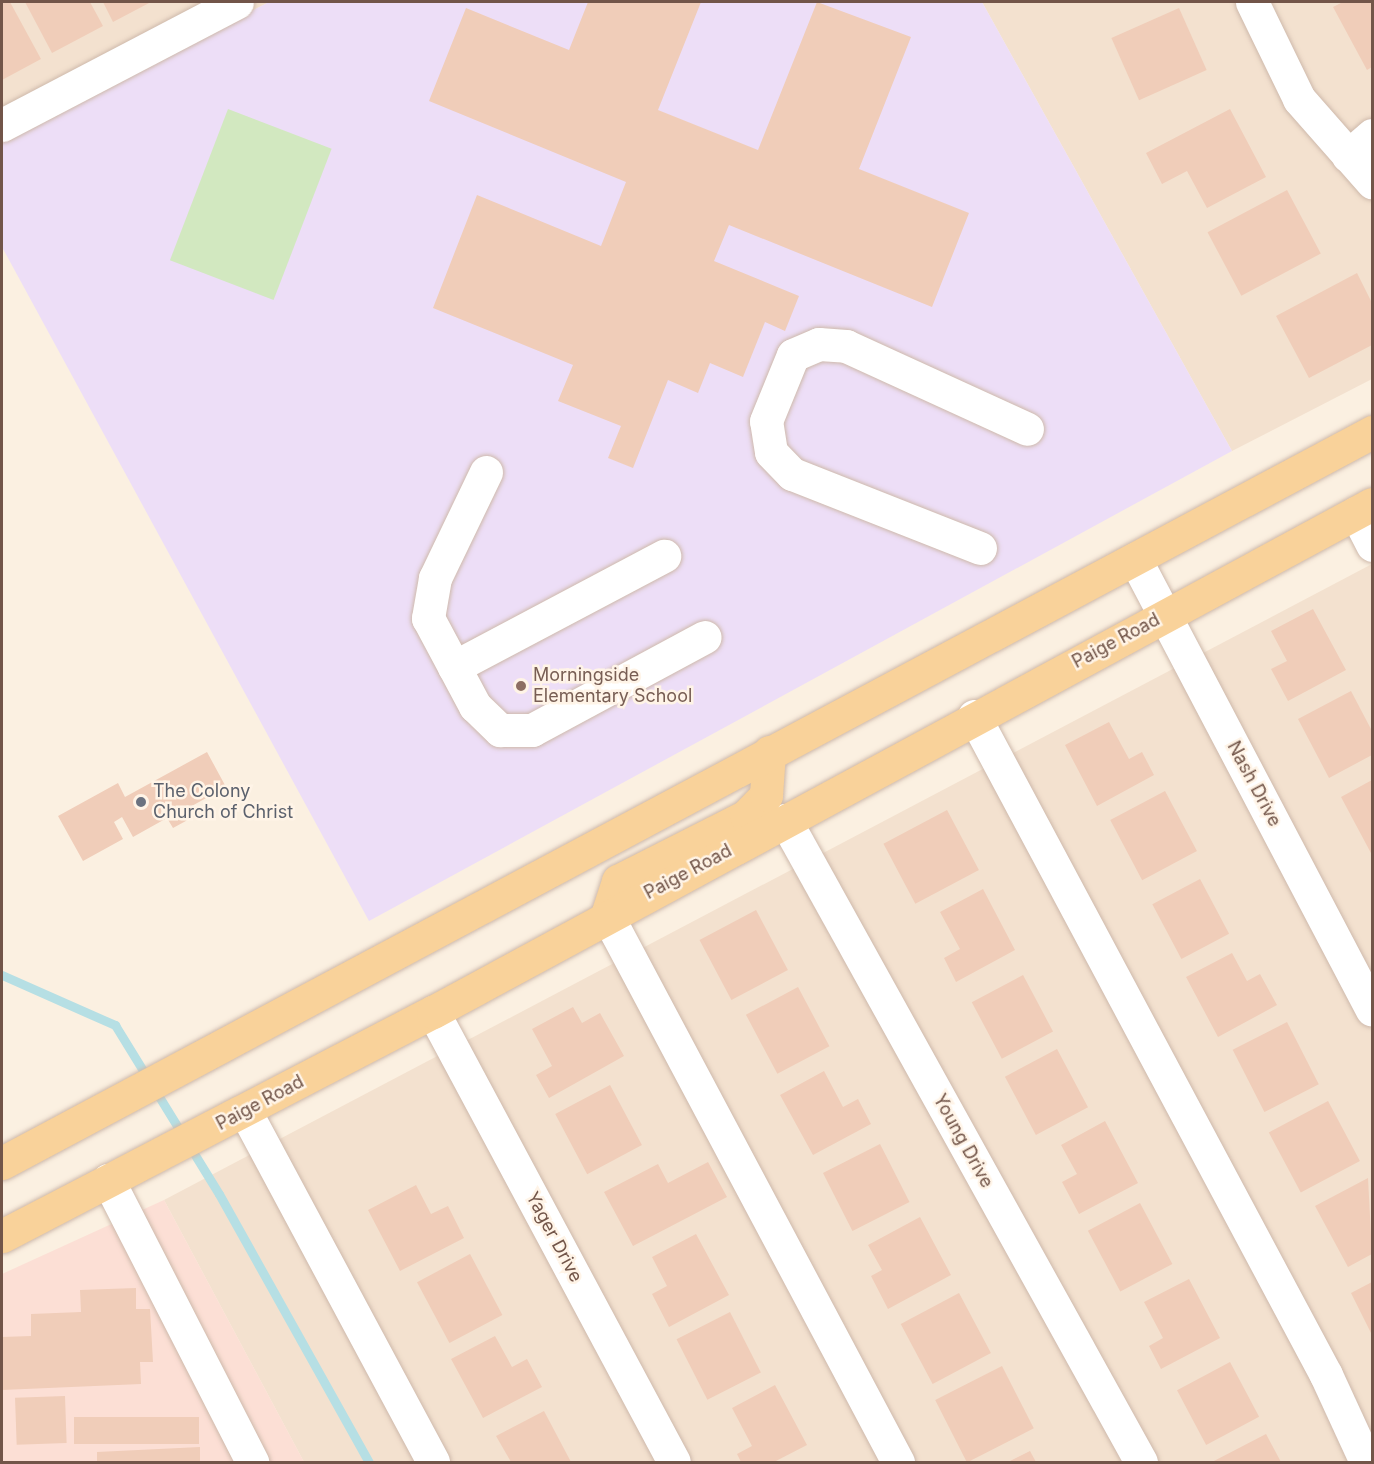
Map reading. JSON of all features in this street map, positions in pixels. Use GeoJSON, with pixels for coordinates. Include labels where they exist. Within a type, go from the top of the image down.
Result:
{"type":"FeatureCollection","features":[{"type":"Feature","properties":{"kind":"main road"},"geometry":{"type":"LineString","coordinates":[[2,1163],[1372,432]]}},
{"type":"Feature","properties":{"kind":"main road","name":"Paige Road"},"geometry":{"type":"LineString","coordinates":[[2,1236],[433,1012],[974,716],[1364,509]]}},
{"type":"Feature","properties":{"kind":"main road"},"geometry":{"type":"LineString","coordinates":[[607,915],[618,881],[746,816],[766,795],[769,752]]}},
{"type":"Feature","properties":{"kind":"street"},"geometry":{"type":"LineString","coordinates":[[2,125],[237,2]]}},
{"type":"Feature","properties":{"kind":"street"},"geometry":{"type":"LineString","coordinates":[[1252,2],[1299,99],[1372,182]]}},
{"type":"Feature","properties":{"kind":"street"},"geometry":{"type":"LineString","coordinates":[[1348,156],[1372,135]]}},
{"type":"Feature","properties":{"kind":"street"},"geometry":{"type":"LineString","coordinates":[[980,548],[792,474],[771,452],[766,421],[793,355],[819,344],[846,346],[1027,429]]}},
{"type":"Feature","properties":{"kind":"street"},"geometry":{"type":"LineString","coordinates":[[486,472],[435,578],[428,618],[475,706],[500,730],[532,730],[705,637]]}},
{"type":"Feature","properties":{"kind":"street"},"geometry":{"type":"LineString","coordinates":[[1364,509],[1372,545]]}},
{"type":"Feature","properties":{"kind":"street"},"geometry":{"type":"LineString","coordinates":[[454,667],[664,556]]}},
{"type":"Feature","properties":{"kind":"street","name":"Nash Drive"},"geometry":{"type":"LineString","coordinates":[[1135,559],[1372,1010]]}},
{"type":"Feature","properties":{"kind":"street"},"geometry":{"type":"LineString","coordinates":[[974,716],[1326,1375],[1366,1462]]}},
{"type":"Feature","properties":{"kind":"street","name":"Young Drive"},"geometry":{"type":"LineString","coordinates":[[785,820],[1141,1462]]}},
{"type":"Feature","properties":{"kind":"street"},"geometry":{"type":"LineString","coordinates":[[607,915],[898,1462]]}},
{"type":"Feature","properties":{"kind":"street","name":"Yager Drive"},"geometry":{"type":"LineString","coordinates":[[433,1012],[674,1462]]}},
{"type":"Feature","properties":{"kind":"street"},"geometry":{"type":"LineString","coordinates":[[235,1116],[433,1462]]}},
{"type":"Feature","properties":{"kind":"street"},"geometry":{"type":"LineString","coordinates":[[108,1180],[252,1462]]}},
{"type":"Feature","properties":{"kind":"shaded area"},"geometry":{"type":"Polygon","coordinates":[[[2,2],[269,2],[2,141],[2,2]]]}},
{"type":"Feature","properties":{"kind":"shaded area","name":"Morningside Elementary School"},"geometry":{"type":"Polygon","coordinates":[[[269,2],[982,2],[1232,451],[369,921],[2,247],[2,141],[269,2]]]}},
{"type":"Feature","properties":{"kind":"shaded area"},"geometry":{"type":"Polygon","coordinates":[[[982,2],[1372,2],[1372,379],[1232,451],[982,2]]]}},
{"type":"Feature","properties":{"kind":"shaded area"},"geometry":{"type":"Polygon","coordinates":[[[1372,564],[1372,1462],[304,1462],[164,1200],[1372,564]]]}},
{"type":"Feature","properties":{"kind":"shaded area"},"geometry":{"type":"Polygon","coordinates":[[[164,1200],[304,1462],[2,1462],[2,1274],[164,1200]]]}},
{"type":"Feature","properties":{"kind":"green space"},"geometry":{"type":"Polygon","coordinates":[[[228,109],[332,149],[274,300],[170,260],[228,109]]]}},
{"type":"Feature","properties":{"kind":"building"},"geometry":{"type":"Polygon","coordinates":[[[2,2],[10,2],[41,59],[2,80],[2,2]]]}},
{"type":"Feature","properties":{"kind":"building"},"geometry":{"type":"Polygon","coordinates":[[[25,2],[90,2],[103,26],[52,53],[25,2]]]}},
{"type":"Feature","properties":{"kind":"building"},"geometry":{"type":"Polygon","coordinates":[[[103,2],[151,2],[113,22],[103,2]]]}},
{"type":"Feature","properties":{"kind":"building"},"geometry":{"type":"Polygon","coordinates":[[[588,2],[701,2],[658,110],[758,150],[817,2],[911,37],[859,169],[969,213],[932,307],[729,225],[714,261],[799,296],[785,331],[765,322],[743,377],[710,363],[698,393],[668,380],[633,468],[608,458],[621,426],[558,401],[573,365],[433,308],[477,195],[601,246],[626,182],[429,101],[466,8],[569,50],[588,2]]]}},
{"type":"Feature","properties":{"kind":"building"},"geometry":{"type":"Polygon","coordinates":[[[1343,2],[1372,2],[1372,67],[1367,70],[1333,7],[1343,2]]]}},
{"type":"Feature","properties":{"kind":"building"},"geometry":{"type":"Polygon","coordinates":[[[1179,8],[1207,70],[1139,100],[1111,38],[1179,8]]]}},
{"type":"Feature","properties":{"kind":"building"},"geometry":{"type":"Polygon","coordinates":[[[1230,109],[1266,177],[1207,208],[1187,171],[1162,184],[1146,153],[1230,109]]]}},
{"type":"Feature","properties":{"kind":"building"},"geometry":{"type":"Polygon","coordinates":[[[1287,190],[1321,254],[1241,296],[1208,232],[1287,190]]]}},
{"type":"Feature","properties":{"kind":"building"},"geometry":{"type":"Polygon","coordinates":[[[1357,273],[1372,303],[1372,345],[1309,378],[1276,316],[1357,273]]]}},
{"type":"Feature","properties":{"kind":"building"},"geometry":{"type":"Polygon","coordinates":[[[1313,609],[1346,670],[1288,701],[1271,669],[1287,661],[1271,631],[1313,609]]]}},
{"type":"Feature","properties":{"kind":"building"},"geometry":{"type":"Polygon","coordinates":[[[1351,691],[1372,731],[1372,755],[1329,778],[1298,719],[1351,691]]]}},
{"type":"Feature","properties":{"kind":"building"},"geometry":{"type":"Polygon","coordinates":[[[1109,722],[1129,759],[1142,752],[1154,775],[1097,806],[1065,745],[1109,722]]]}},
{"type":"Feature","properties":{"kind":"building","name":"The Colony Church of Christ"},"geometry":{"type":"Polygon","coordinates":[[[207,752],[226,787],[190,807],[195,816],[173,828],[167,818],[133,837],[122,817],[114,822],[123,839],[83,861],[58,816],[118,783],[125,797],[207,752]]]}},
{"type":"Feature","properties":{"kind":"building"},"geometry":{"type":"Polygon","coordinates":[[[1372,780],[1372,855],[1341,797],[1372,780]]]}},
{"type":"Feature","properties":{"kind":"building"},"geometry":{"type":"Polygon","coordinates":[[[1165,791],[1197,851],[1142,880],[1110,820],[1165,791]]]}},
{"type":"Feature","properties":{"kind":"building"},"geometry":{"type":"Polygon","coordinates":[[[947,810],[979,870],[915,904],[883,844],[947,810]]]}},
{"type":"Feature","properties":{"kind":"building"},"geometry":{"type":"Polygon","coordinates":[[[1200,879],[1229,934],[1181,959],[1152,904],[1200,879]]]}},
{"type":"Feature","properties":{"kind":"building"},"geometry":{"type":"Polygon","coordinates":[[[983,889],[1015,950],[956,982],[944,958],[960,949],[940,912],[983,889]]]}},
{"type":"Feature","properties":{"kind":"building"},"geometry":{"type":"Polygon","coordinates":[[[756,910],[788,970],[731,1000],[699,940],[756,910]]]}},
{"type":"Feature","properties":{"kind":"building"},"geometry":{"type":"Polygon","coordinates":[[[1232,953],[1247,981],[1260,974],[1277,1005],[1218,1037],[1186,977],[1232,953]]]}},
{"type":"Feature","properties":{"kind":"building"},"geometry":{"type":"Polygon","coordinates":[[[1023,975],[1053,1032],[1002,1059],[972,1002],[1023,975]]]}},
{"type":"Feature","properties":{"kind":"building"},"geometry":{"type":"Polygon","coordinates":[[[798,987],[829,1046],[777,1074],[746,1015],[798,987]]]}},
{"type":"Feature","properties":{"kind":"building"},"geometry":{"type":"Polygon","coordinates":[[[573,1007],[582,1023],[600,1013],[624,1056],[549,1098],[536,1075],[552,1066],[532,1029],[573,1007]]]}},
{"type":"Feature","properties":{"kind":"building"},"geometry":{"type":"Polygon","coordinates":[[[1287,1022],[1319,1084],[1264,1112],[1233,1050],[1287,1022]]]}},
{"type":"Feature","properties":{"kind":"building"},"geometry":{"type":"Polygon","coordinates":[[[1057,1049],[1088,1107],[1036,1135],[1005,1077],[1057,1049]]]}},
{"type":"Feature","properties":{"kind":"building"},"geometry":{"type":"Polygon","coordinates":[[[824,1071],[843,1107],[858,1099],[871,1124],[813,1155],[780,1095],[824,1071]]]}},
{"type":"Feature","properties":{"kind":"building"},"geometry":{"type":"Polygon","coordinates":[[[610,1085],[642,1145],[587,1174],[555,1114],[610,1085]]]}},
{"type":"Feature","properties":{"kind":"building"},"geometry":{"type":"Polygon","coordinates":[[[1328,1101],[1360,1161],[1301,1192],[1269,1132],[1328,1101]]]}},
{"type":"Feature","properties":{"kind":"building"},"geometry":{"type":"Polygon","coordinates":[[[1105,1121],[1138,1183],[1079,1214],[1062,1182],[1077,1174],[1061,1145],[1105,1121]]]}},
{"type":"Feature","properties":{"kind":"building"},"geometry":{"type":"Polygon","coordinates":[[[880,1144],[910,1202],[852,1231],[823,1173],[880,1144]]]}},
{"type":"Feature","properties":{"kind":"building"},"geometry":{"type":"Polygon","coordinates":[[[708,1162],[727,1197],[633,1246],[604,1192],[658,1164],[668,1183],[708,1162]]]}},
{"type":"Feature","properties":{"kind":"building"},"geometry":{"type":"Polygon","coordinates":[[[1368,1178],[1372,1254],[1348,1267],[1315,1206],[1368,1178]]]}},
{"type":"Feature","properties":{"kind":"building"},"geometry":{"type":"Polygon","coordinates":[[[416,1185],[431,1214],[448,1206],[464,1238],[400,1271],[368,1210],[416,1185]]]}},
{"type":"Feature","properties":{"kind":"building"},"geometry":{"type":"Polygon","coordinates":[[[1140,1203],[1172,1264],[1120,1292],[1088,1231],[1140,1203]]]}},
{"type":"Feature","properties":{"kind":"building"},"geometry":{"type":"Polygon","coordinates":[[[920,1217],[951,1275],[888,1309],[871,1276],[882,1270],[868,1245],[920,1217]]]}},
{"type":"Feature","properties":{"kind":"building"},"geometry":{"type":"Polygon","coordinates":[[[696,1234],[729,1295],[669,1327],[652,1294],[667,1286],[652,1257],[696,1234]]]}},
{"type":"Feature","properties":{"kind":"building"},"geometry":{"type":"Polygon","coordinates":[[[470,1254],[502,1315],[449,1343],[417,1282],[470,1254]]]}},
{"type":"Feature","properties":{"kind":"building"},"geometry":{"type":"Polygon","coordinates":[[[1189,1279],[1220,1338],[1161,1369],[1149,1346],[1163,1338],[1144,1302],[1189,1279]]]}},
{"type":"Feature","properties":{"kind":"building"},"geometry":{"type":"Polygon","coordinates":[[[1372,1282],[1372,1335],[1351,1293],[1372,1282]]]}},
{"type":"Feature","properties":{"kind":"building"},"geometry":{"type":"Polygon","coordinates":[[[136,1288],[136,1309],[150,1309],[153,1362],[140,1362],[141,1384],[2,1390],[2,1337],[31,1336],[31,1314],[81,1312],[80,1290],[136,1288]]]}},
{"type":"Feature","properties":{"kind":"building"},"geometry":{"type":"Polygon","coordinates":[[[959,1293],[991,1353],[933,1384],[901,1324],[959,1293]]]}},
{"type":"Feature","properties":{"kind":"building"},"geometry":{"type":"Polygon","coordinates":[[[730,1312],[761,1373],[707,1400],[677,1339],[730,1312]]]}},
{"type":"Feature","properties":{"kind":"building"},"geometry":{"type":"Polygon","coordinates":[[[495,1336],[512,1367],[527,1359],[542,1387],[483,1418],[451,1359],[495,1336]]]}},
{"type":"Feature","properties":{"kind":"building"},"geometry":{"type":"Polygon","coordinates":[[[1230,1362],[1259,1417],[1206,1445],[1177,1390],[1230,1362]]]}},
{"type":"Feature","properties":{"kind":"building"},"geometry":{"type":"Polygon","coordinates":[[[1002,1366],[1034,1428],[967,1462],[935,1400],[1002,1366]]]}},
{"type":"Feature","properties":{"kind":"building"},"geometry":{"type":"Polygon","coordinates":[[[775,1385],[807,1445],[774,1462],[741,1462],[737,1454],[752,1446],[732,1408],[775,1385]]]}},
{"type":"Feature","properties":{"kind":"building"},"geometry":{"type":"Polygon","coordinates":[[[65,1396],[67,1443],[17,1445],[15,1398],[65,1396]]]}},
{"type":"Feature","properties":{"kind":"building"},"geometry":{"type":"Polygon","coordinates":[[[544,1411],[571,1462],[511,1462],[496,1436],[544,1411]]]}},
{"type":"Feature","properties":{"kind":"building"},"geometry":{"type":"Polygon","coordinates":[[[74,1417],[199,1417],[199,1444],[74,1444],[74,1417]]]}},
{"type":"Feature","properties":{"kind":"building"},"geometry":{"type":"Polygon","coordinates":[[[1266,1434],[1281,1462],[1212,1462],[1266,1434]]]}},
{"type":"Feature","properties":{"kind":"building"},"geometry":{"type":"Polygon","coordinates":[[[200,1447],[200,1462],[97,1462],[97,1452],[200,1447]]]}},
{"type":"Feature","properties":{"kind":"building"},"geometry":{"type":"Polygon","coordinates":[[[1030,1451],[1036,1462],[1008,1462],[1030,1451]]]}},
{"type":"Feature","properties":{"kind":"waterway"},"geometry":{"type":"LineString","coordinates":[[2,975],[115,1025],[219,1194],[369,1462]]}},
{"type":"Feature","properties":{"kind":"place","name":"Morningside Elementary School"},"geometry":{"type":"Point","coordinates":[521,686]}},
{"type":"Feature","properties":{"kind":"place","name":"The Colony Church of Christ"},"geometry":{"type":"Point","coordinates":[141,802]}}]}
